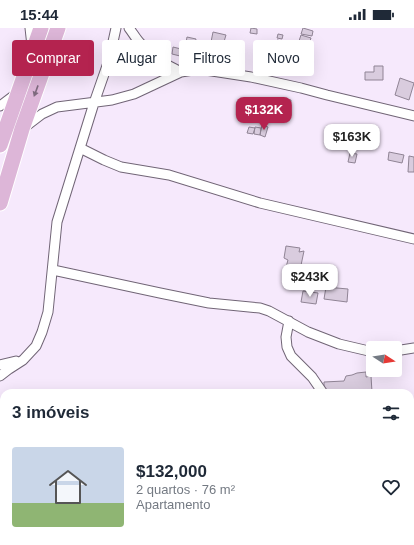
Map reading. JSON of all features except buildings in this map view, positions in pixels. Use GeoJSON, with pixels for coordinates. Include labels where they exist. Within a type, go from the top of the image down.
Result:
{"type":"FeatureCollection","features":[{"type":"Feature","properties":{"kind":"main road"},"geometry":{"type":"LineString","coordinates":[[36,40],[41,28]]}},
{"type":"Feature","properties":{"kind":"main road"},"geometry":{"type":"LineString","coordinates":[[0,202],[22,129],[58,28]]}},
{"type":"Feature","properties":{"kind":"main road"},"geometry":{"type":"LineString","coordinates":[[0,145],[24,76]]}},
{"type":"Feature","properties":{"kind":"street"},"geometry":{"type":"LineString","coordinates":[[30,28],[31,40]]}},
{"type":"Feature","properties":{"kind":"street"},"geometry":{"type":"LineString","coordinates":[[0,376],[23,360],[36,346],[42,332],[48,312],[53,270],[56,222],[109,60],[116,28]]}},
{"type":"Feature","properties":{"kind":"street"},"geometry":{"type":"LineString","coordinates":[[129,28],[141,44],[156,57],[179,71]]}},
{"type":"Feature","properties":{"kind":"street"},"geometry":{"type":"LineString","coordinates":[[22,129],[42,114],[57,107],[112,100],[134,94],[179,73]]}},
{"type":"Feature","properties":{"kind":"street"},"geometry":{"type":"LineString","coordinates":[[245,76],[414,116]]}},
{"type":"Feature","properties":{"kind":"street"},"geometry":{"type":"LineString","coordinates":[[0,106],[18,92]]}},
{"type":"Feature","properties":{"kind":"street"},"geometry":{"type":"LineString","coordinates":[[80,148],[121,167],[168,175],[260,203],[414,239]]}},
{"type":"Feature","properties":{"kind":"street"},"geometry":{"type":"LineString","coordinates":[[53,270],[209,303],[260,308],[269,311],[308,332],[339,344],[366,350]]}},
{"type":"Feature","properties":{"kind":"street"},"geometry":{"type":"LineString","coordinates":[[289,321],[286,337],[287,346],[291,356],[312,377],[320,389]]}},
{"type":"Feature","properties":{"kind":"street"},"geometry":{"type":"LineString","coordinates":[[402,350],[414,348]]}},
{"type":"Feature","properties":{"kind":"street"},"geometry":{"type":"LineString","coordinates":[[0,365],[23,360]]}}]}
